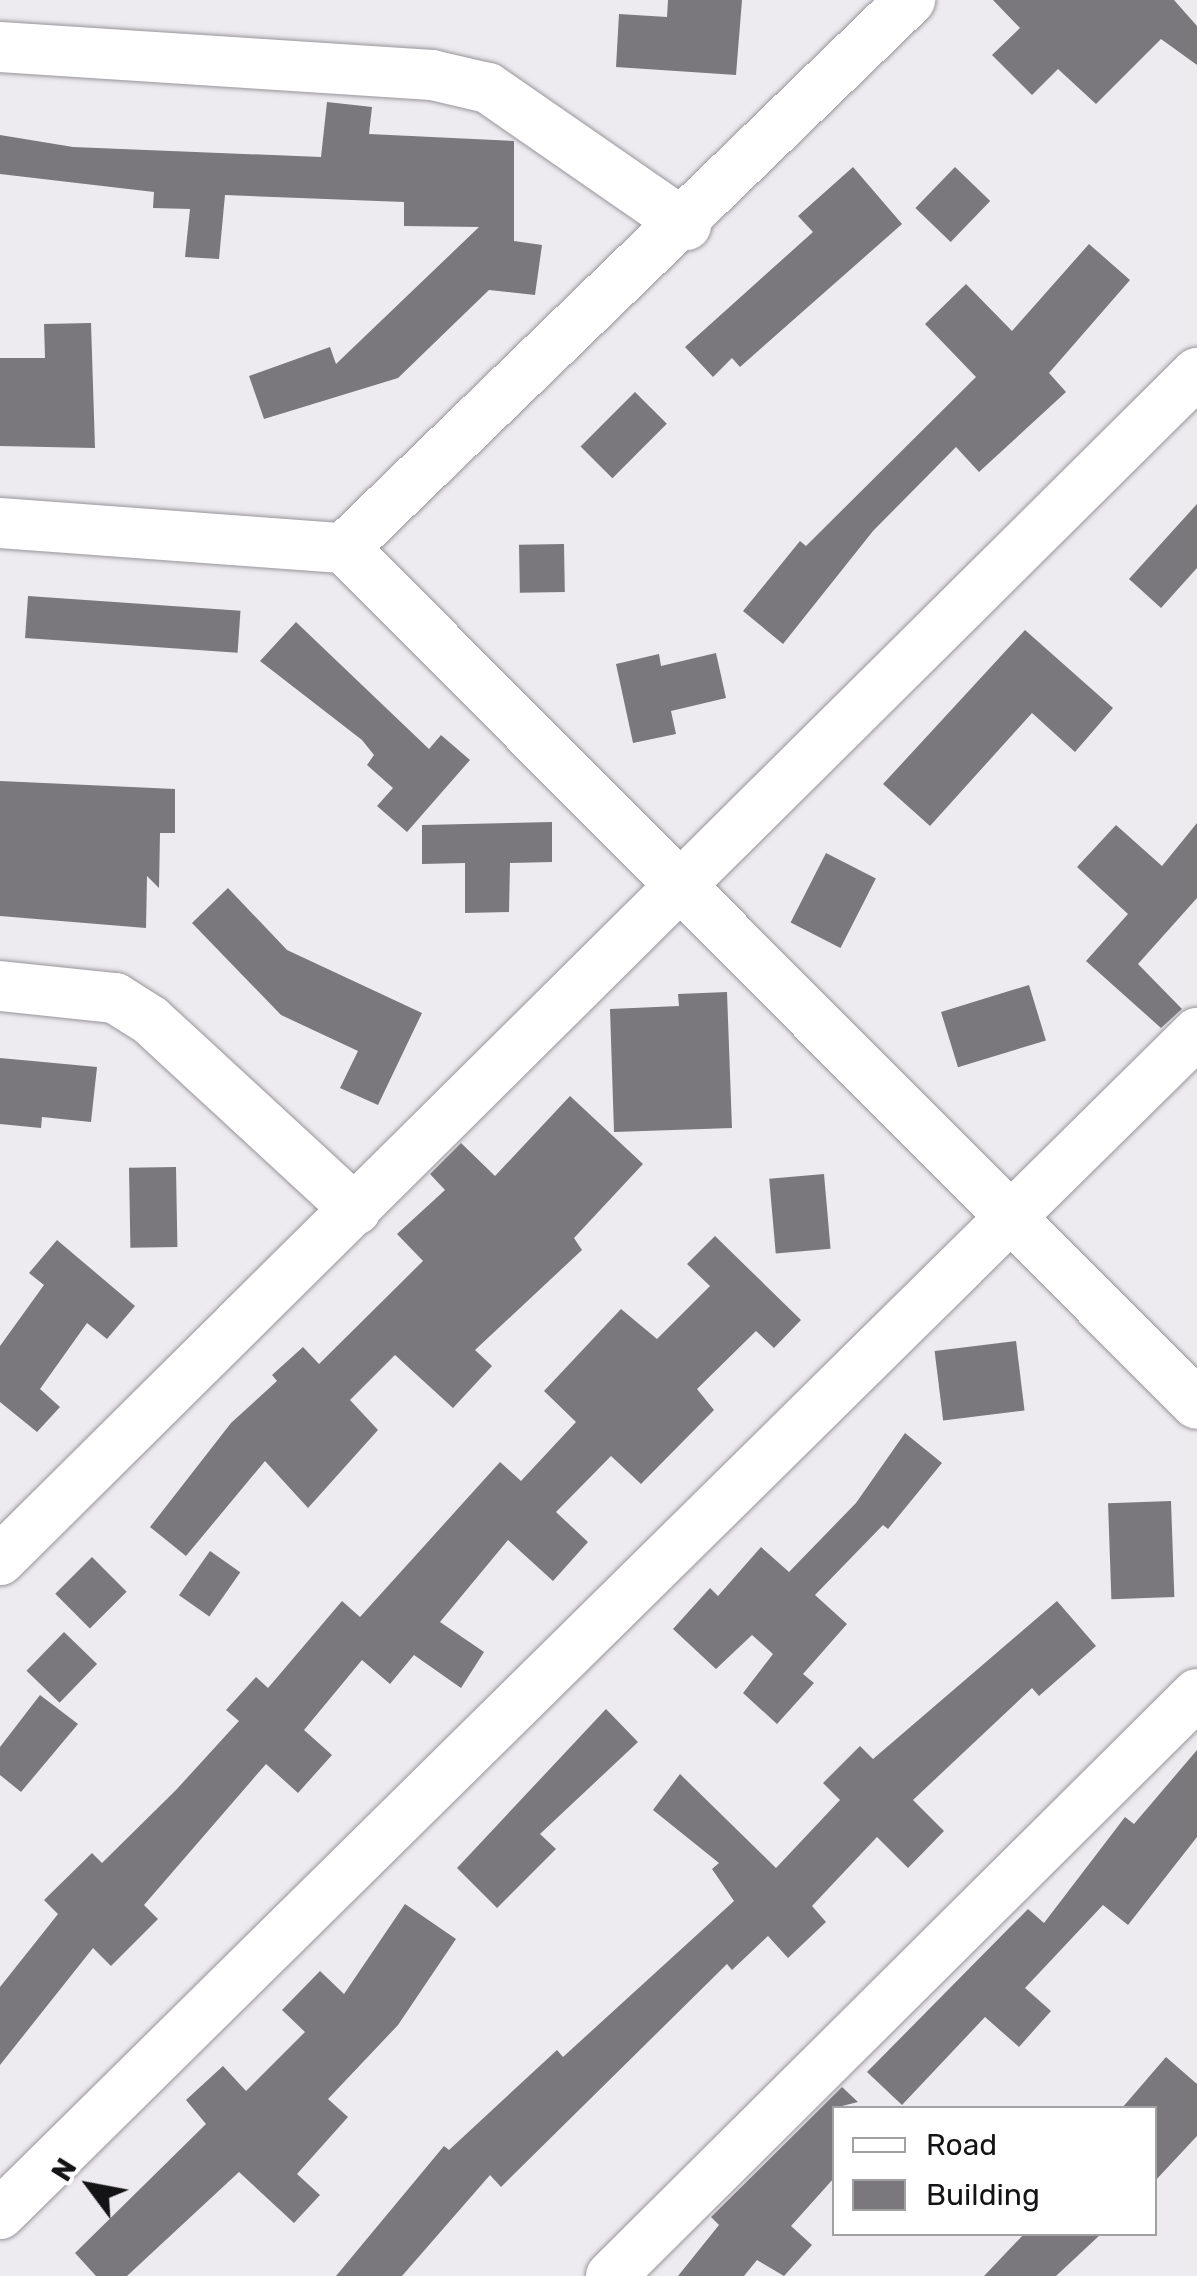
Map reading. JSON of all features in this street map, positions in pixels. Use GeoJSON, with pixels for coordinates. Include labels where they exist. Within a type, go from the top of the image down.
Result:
{"type":"FeatureCollection","features":[{"type":"Feature","properties":{"kind":"street"},"geometry":{"type":"LineString","coordinates":[[344,548],[686,225],[910,0]]}},
{"type":"Feature","properties":{"kind":"street"},"geometry":{"type":"LineString","coordinates":[[0,47],[432,75],[488,88],[686,225]]}},
{"type":"Feature","properties":{"kind":"street"},"geometry":{"type":"LineString","coordinates":[[0,1560],[1197,373]]}},
{"type":"Feature","properties":{"kind":"street"},"geometry":{"type":"LineString","coordinates":[[0,522],[344,548],[1197,1404]]}},
{"type":"Feature","properties":{"kind":"street"},"geometry":{"type":"LineString","coordinates":[[0,986],[116,998],[150,1020],[356,1210]]}},
{"type":"Feature","properties":{"kind":"street"},"geometry":{"type":"LineString","coordinates":[[0,2214],[1197,1033]]}},
{"type":"Feature","properties":{"kind":"street"},"geometry":{"type":"LineString","coordinates":[[611,2276],[1197,1694]]}},
{"type":"Feature","properties":{"kind":"building"},"geometry":{"type":"Polygon","coordinates":[[[668,0],[742,0],[736,75],[616,67],[619,14],[667,17],[668,0]]]}},
{"type":"Feature","properties":{"kind":"building"},"geometry":{"type":"Polygon","coordinates":[[[993,0],[1174,0],[1197,26],[1197,65],[1161,39],[1096,104],[1058,69],[1032,95],[992,55],[1020,28],[993,0]]]}},
{"type":"Feature","properties":{"kind":"building"},"geometry":{"type":"Polygon","coordinates":[[[327,102],[372,107],[369,134],[514,141],[514,241],[542,245],[535,295],[489,290],[398,378],[264,419],[249,376],[330,347],[336,364],[479,227],[404,226],[404,202],[225,195],[219,259],[185,257],[190,209],[153,208],[154,192],[0,174],[0,135],[73,147],[321,157],[327,102]]]}},
{"type":"Feature","properties":{"kind":"building"},"geometry":{"type":"Polygon","coordinates":[[[853,167],[902,224],[740,367],[732,358],[713,377],[685,347],[813,232],[798,216],[853,167]]]}},
{"type":"Feature","properties":{"kind":"building"},"geometry":{"type":"Polygon","coordinates":[[[955,167],[990,201],[951,242],[915,208],[955,167]]]}},
{"type":"Feature","properties":{"kind":"building"},"geometry":{"type":"Polygon","coordinates":[[[1089,244],[1130,280],[1049,373],[1066,392],[979,472],[956,447],[873,531],[783,644],[743,611],[800,541],[806,546],[976,377],[925,324],[966,284],[1012,331],[1089,244]]]}},
{"type":"Feature","properties":{"kind":"building"},"geometry":{"type":"Polygon","coordinates":[[[91,323],[95,448],[0,446],[0,358],[45,358],[44,324],[91,323]]]}},
{"type":"Feature","properties":{"kind":"building"},"geometry":{"type":"Polygon","coordinates":[[[635,392],[667,424],[612,478],[581,446],[635,392]]]}},
{"type":"Feature","properties":{"kind":"building"},"geometry":{"type":"Polygon","coordinates":[[[1197,504],[1197,568],[1161,608],[1129,579],[1197,504]]]}},
{"type":"Feature","properties":{"kind":"building"},"geometry":{"type":"Polygon","coordinates":[[[564,544],[565,592],[520,593],[519,545],[564,544]]]}},
{"type":"Feature","properties":{"kind":"building"},"geometry":{"type":"Polygon","coordinates":[[[28,596],[240,611],[238,653],[25,638],[28,596]]]}},
{"type":"Feature","properties":{"kind":"building"},"geometry":{"type":"Polygon","coordinates":[[[296,622],[429,749],[441,735],[470,760],[407,832],[377,806],[393,788],[367,765],[374,755],[362,740],[260,661],[296,622]]]}},
{"type":"Feature","properties":{"kind":"building"},"geometry":{"type":"Polygon","coordinates":[[[1025,630],[1113,708],[1075,752],[1032,713],[930,826],[883,784],[1025,630]]]}},
{"type":"Feature","properties":{"kind":"building"},"geometry":{"type":"Polygon","coordinates":[[[716,653],[726,698],[671,711],[676,734],[633,743],[616,664],[659,654],[661,666],[716,653]]]}},
{"type":"Feature","properties":{"kind":"building"},"geometry":{"type":"Polygon","coordinates":[[[0,781],[175,789],[175,833],[160,833],[159,888],[147,876],[146,928],[0,916],[0,781]]]}},
{"type":"Feature","properties":{"kind":"building"},"geometry":{"type":"Polygon","coordinates":[[[552,822],[552,862],[510,863],[509,912],[465,913],[465,863],[422,864],[422,825],[552,822]]]}},
{"type":"Feature","properties":{"kind":"building"},"geometry":{"type":"Polygon","coordinates":[[[1197,823],[1197,898],[1138,964],[1182,1009],[1161,1028],[1086,961],[1128,914],[1077,867],[1116,825],[1162,866],[1197,823]]]}},
{"type":"Feature","properties":{"kind":"building"},"geometry":{"type":"Polygon","coordinates":[[[826,853],[876,878],[840,948],[791,922],[826,853]]]}},
{"type":"Feature","properties":{"kind":"building"},"geometry":{"type":"Polygon","coordinates":[[[228,888],[287,950],[422,1013],[378,1105],[340,1088],[358,1051],[281,1015],[192,923],[228,888]]]}},
{"type":"Feature","properties":{"kind":"building"},"geometry":{"type":"Polygon","coordinates":[[[1029,985],[1046,1040],[958,1067],[941,1012],[1029,985]]]}},
{"type":"Feature","properties":{"kind":"building"},"geometry":{"type":"Polygon","coordinates":[[[727,992],[732,1128],[614,1132],[610,1009],[679,1006],[678,994],[727,992]]]}},
{"type":"Feature","properties":{"kind":"building"},"geometry":{"type":"Polygon","coordinates":[[[0,1058],[97,1067],[91,1122],[42,1117],[41,1128],[0,1124],[0,1058]]]}},
{"type":"Feature","properties":{"kind":"building"},"geometry":{"type":"Polygon","coordinates":[[[570,1096],[643,1164],[574,1238],[582,1250],[475,1350],[492,1366],[453,1408],[395,1355],[350,1400],[378,1430],[308,1508],[265,1461],[186,1556],[150,1527],[231,1423],[277,1381],[272,1375],[303,1347],[319,1364],[423,1261],[397,1234],[445,1190],[430,1174],[461,1143],[495,1176],[570,1096]]]}},
{"type":"Feature","properties":{"kind":"building"},"geometry":{"type":"Polygon","coordinates":[[[176,1167],[177,1247],[130,1248],[129,1168],[176,1167]]]}},
{"type":"Feature","properties":{"kind":"building"},"geometry":{"type":"Polygon","coordinates":[[[824,1174],[831,1249],[776,1254],[769,1179],[824,1174]]]}},
{"type":"Feature","properties":{"kind":"building"},"geometry":{"type":"Polygon","coordinates":[[[715,1236],[801,1320],[774,1348],[756,1331],[697,1389],[714,1410],[641,1484],[611,1456],[556,1512],[588,1542],[553,1581],[508,1540],[440,1622],[484,1652],[461,1688],[414,1655],[390,1684],[362,1660],[304,1730],[332,1755],[298,1793],[266,1764],[144,1905],[158,1919],[111,1966],[93,1948],[0,2065],[0,1987],[58,1914],[44,1900],[92,1853],[102,1863],[176,1790],[239,1721],[226,1710],[256,1677],[268,1688],[342,1601],[360,1617],[500,1462],[521,1481],[576,1422],[544,1391],[621,1309],[657,1339],[710,1286],[687,1264],[715,1236]]]}},
{"type":"Feature","properties":{"kind":"building"},"geometry":{"type":"Polygon","coordinates":[[[57,1240],[135,1306],[107,1339],[87,1323],[40,1389],[60,1407],[37,1432],[0,1402],[0,1346],[44,1285],[29,1273],[57,1240]]]}},
{"type":"Feature","properties":{"kind":"building"},"geometry":{"type":"Polygon","coordinates":[[[1016,1341],[1025,1410],[943,1420],[935,1351],[1016,1341]]]}},
{"type":"Feature","properties":{"kind":"building"},"geometry":{"type":"Polygon","coordinates":[[[905,1433],[942,1463],[888,1529],[883,1525],[815,1595],[847,1624],[803,1674],[814,1683],[777,1724],[743,1693],[773,1654],[752,1635],[716,1669],[673,1629],[710,1588],[718,1596],[761,1547],[789,1572],[856,1503],[905,1433]]]}},
{"type":"Feature","properties":{"kind":"building"},"geometry":{"type":"Polygon","coordinates":[[[1171,1501],[1174,1597],[1111,1599],[1108,1503],[1171,1501]]]}},
{"type":"Feature","properties":{"kind":"building"},"geometry":{"type":"Polygon","coordinates":[[[210,1551],[240,1572],[209,1616],[179,1595],[210,1551]]]}},
{"type":"Feature","properties":{"kind":"building"},"geometry":{"type":"Polygon","coordinates":[[[92,1557],[127,1592],[90,1628],[55,1594],[92,1557]]]}},
{"type":"Feature","properties":{"kind":"building"},"geometry":{"type":"Polygon","coordinates":[[[1057,1601],[1096,1646],[1039,1696],[1032,1688],[913,1800],[944,1831],[908,1868],[877,1837],[812,1906],[826,1922],[788,1958],[768,1936],[732,1970],[727,1964],[501,2187],[490,2175],[402,2276],[336,2276],[444,2146],[449,2150],[557,2050],[563,2057],[734,1901],[712,1869],[719,1863],[653,1810],[680,1774],[776,1868],[840,1800],[823,1783],[860,1746],[873,1759],[1057,1601]]]}},
{"type":"Feature","properties":{"kind":"building"},"geometry":{"type":"Polygon","coordinates":[[[64,1632],[97,1664],[60,1703],[26,1671],[64,1632]]]}},
{"type":"Feature","properties":{"kind":"building"},"geometry":{"type":"Polygon","coordinates":[[[40,1695],[78,1724],[21,1792],[0,1775],[0,1747],[40,1695]]]}},
{"type":"Feature","properties":{"kind":"building"},"geometry":{"type":"Polygon","coordinates":[[[606,1709],[638,1742],[540,1834],[556,1849],[497,1908],[457,1868],[606,1709]]]}},
{"type":"Feature","properties":{"kind":"building"},"geometry":{"type":"Polygon","coordinates":[[[1197,1750],[1197,1837],[1128,1925],[1103,1905],[1025,1988],[1051,2011],[1019,2047],[985,2017],[902,2105],[867,2072],[1028,1909],[1044,1923],[1125,1817],[1134,1824],[1197,1750]]]}},
{"type":"Feature","properties":{"kind":"building"},"geometry":{"type":"Polygon","coordinates":[[[405,1904],[456,1939],[398,2025],[328,2099],[348,2117],[297,2174],[320,2195],[294,2223],[239,2172],[127,2276],[96,2276],[75,2253],[206,2124],[186,2100],[223,2066],[246,2091],[305,2032],[282,2010],[320,1971],[344,1994],[405,1904]]]}},
{"type":"Feature","properties":{"kind":"building"},"geometry":{"type":"Polygon","coordinates":[[[1166,2057],[1197,2084],[1197,2136],[1157,2179],[1157,2106],[1124,2106],[1166,2057]]]}},
{"type":"Feature","properties":{"kind":"building"},"geometry":{"type":"Polygon","coordinates":[[[842,2087],[858,2102],[832,2106],[832,2180],[791,2226],[812,2245],[784,2276],[757,2260],[744,2276],[678,2276],[719,2225],[711,2217],[842,2087]]]}},
{"type":"Feature","properties":{"kind":"building"},"geometry":{"type":"Polygon","coordinates":[[[1022,2236],[1099,2236],[1056,2276],[984,2276],[1022,2236]]]}}]}
